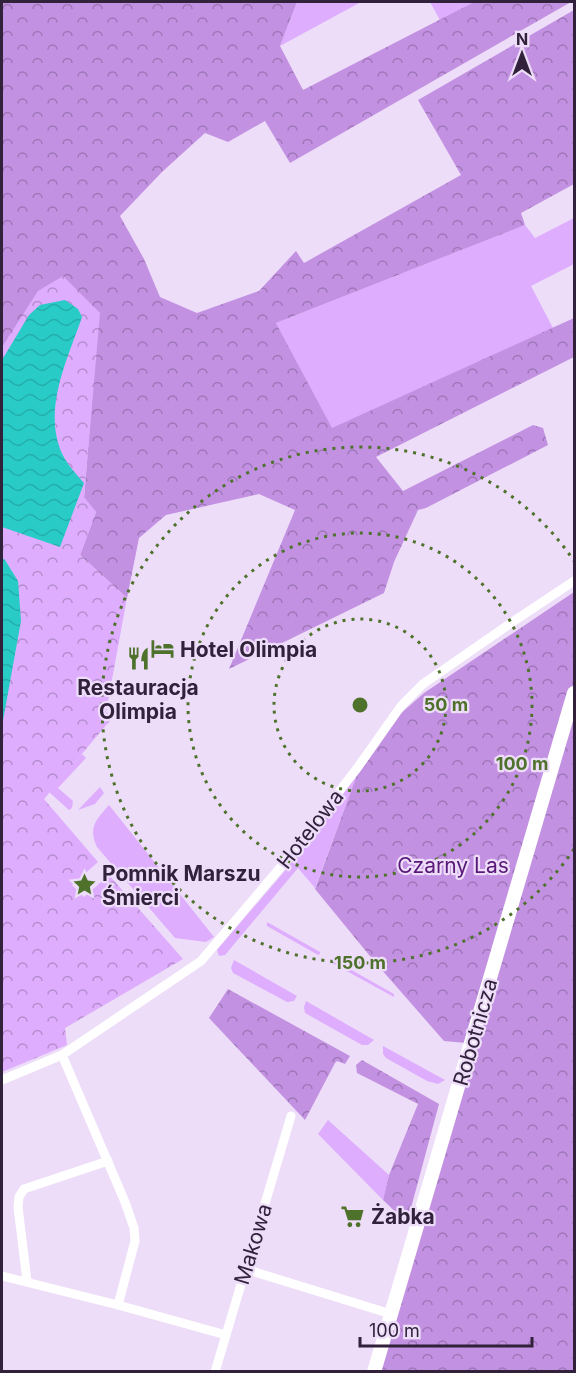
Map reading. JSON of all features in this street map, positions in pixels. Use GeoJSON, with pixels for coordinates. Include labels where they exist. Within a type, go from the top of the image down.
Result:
{"type":"FeatureCollection","features":[{"type":"Feature","properties":{"kind":"street","name":"Hotelowa"},"geometry":{"type":"LineString","coordinates":[[2,1080],[62,1055],[201,961],[285,862],[358,767],[400,706],[423,684],[574,581]]}},
{"type":"Feature","properties":{"kind":"street","name":"Robotnicza"},"geometry":{"type":"LineString","coordinates":[[374,1371],[574,693]]}},
{"type":"Feature","properties":{"kind":"street"},"geometry":{"type":"LineString","coordinates":[[62,1055],[131,1217],[135,1241],[118,1305]]}},
{"type":"Feature","properties":{"kind":"street","name":"Makowa"},"geometry":{"type":"LineString","coordinates":[[215,1371],[291,1116]]}},
{"type":"Feature","properties":{"kind":"street"},"geometry":{"type":"LineString","coordinates":[[27,1281],[18,1207],[19,1197],[24,1189],[108,1161]]}},
{"type":"Feature","properties":{"kind":"street"},"geometry":{"type":"LineString","coordinates":[[245,1269],[391,1314]]}},
{"type":"Feature","properties":{"kind":"street"},"geometry":{"type":"LineString","coordinates":[[2,1276],[226,1335]]}},
{"type":"Feature","properties":{"kind":"green space"},"geometry":{"type":"Polygon","coordinates":[[[2,2],[297,2],[280,46],[303,90],[474,2],[571,2],[290,163],[265,121],[228,142],[205,133],[162,172],[120,216],[144,259],[160,297],[197,313],[259,291],[296,251],[304,263],[461,175],[418,100],[574,10],[574,184],[521,213],[525,225],[276,323],[332,428],[574,318],[574,357],[376,457],[403,491],[533,425],[543,428],[548,445],[418,510],[394,562],[384,593],[229,669],[295,510],[259,494],[166,515],[139,538],[127,598],[80,555],[96,512],[84,498],[99,313],[2,347],[2,2]]]}},
{"type":"Feature","properties":{"kind":"green space"},"geometry":{"type":"Polygon","coordinates":[[[297,2],[361,2],[280,46],[297,2]]]}},
{"type":"Feature","properties":{"kind":"green space"},"geometry":{"type":"Polygon","coordinates":[[[430,2],[474,2],[440,20],[430,2]]]}},
{"type":"Feature","properties":{"kind":"green space"},"geometry":{"type":"Polygon","coordinates":[[[574,218],[574,264],[531,286],[553,328],[332,429],[276,323],[525,225],[535,238],[574,218]]]}},
{"type":"Feature","properties":{"kind":"green space"},"geometry":{"type":"Polygon","coordinates":[[[63,276],[100,313],[84,497],[96,512],[80,555],[127,598],[106,712],[113,717],[44,799],[98,862],[72,885],[84,897],[109,875],[183,959],[65,1028],[67,1045],[2,1072],[2,347],[38,291],[63,276]]]}},
{"type":"Feature","properties":{"kind":"green space","name":"Czarny Las"},"geometry":{"type":"Polygon","coordinates":[[[574,592],[574,1371],[379,1371],[466,1043],[444,1041],[315,889],[358,772],[399,715],[424,693],[574,592]]]}},
{"type":"Feature","properties":{"kind":"green space"},"geometry":{"type":"Polygon","coordinates":[[[82,754],[86,758],[58,788],[73,801],[72,808],[69,810],[49,792],[82,754]]]}},
{"type":"Feature","properties":{"kind":"green space"},"geometry":{"type":"Polygon","coordinates":[[[358,772],[315,888],[298,868],[225,955],[219,956],[217,950],[284,872],[358,772]]]}},
{"type":"Feature","properties":{"kind":"green space"},"geometry":{"type":"Polygon","coordinates":[[[100,787],[104,793],[95,804],[78,810],[100,787]]]}},
{"type":"Feature","properties":{"kind":"green space"},"geometry":{"type":"Polygon","coordinates":[[[109,805],[214,937],[206,942],[175,938],[97,847],[93,829],[100,815],[109,805]]]}},
{"type":"Feature","properties":{"kind":"green space"},"geometry":{"type":"Polygon","coordinates":[[[267,922],[320,954],[318,955],[267,926],[267,922]]]}},
{"type":"Feature","properties":{"kind":"green space"},"geometry":{"type":"Polygon","coordinates":[[[332,959],[394,994],[394,997],[332,963],[330,960],[332,959]]]}},
{"type":"Feature","properties":{"kind":"green space"},"geometry":{"type":"Polygon","coordinates":[[[234,960],[297,996],[294,1001],[287,1002],[233,973],[231,968],[234,960]]]}},
{"type":"Feature","properties":{"kind":"green space"},"geometry":{"type":"Polygon","coordinates":[[[228,989],[350,1056],[345,1064],[337,1061],[335,1063],[305,1120],[209,1018],[228,989]]]}},
{"type":"Feature","properties":{"kind":"green space"},"geometry":{"type":"Polygon","coordinates":[[[306,1001],[374,1040],[368,1045],[362,1045],[305,1013],[306,1001]]]}},
{"type":"Feature","properties":{"kind":"green space"},"geometry":{"type":"Polygon","coordinates":[[[383,1046],[445,1080],[438,1084],[427,1081],[386,1058],[383,1054],[383,1046]]]}},
{"type":"Feature","properties":{"kind":"green space"},"geometry":{"type":"Polygon","coordinates":[[[362,1060],[439,1104],[411,1208],[405,1221],[383,1200],[389,1175],[418,1104],[357,1073],[356,1065],[362,1060]]]}},
{"type":"Feature","properties":{"kind":"green space"},"geometry":{"type":"Polygon","coordinates":[[[328,1120],[389,1175],[383,1200],[318,1134],[328,1120]]]}},
{"type":"Feature","properties":{"kind":"water"},"geometry":{"type":"Polygon","coordinates":[[[65,300],[78,309],[82,317],[56,399],[56,433],[65,458],[84,483],[60,547],[2,527],[2,360],[29,315],[40,305],[65,300]]]}},
{"type":"Feature","properties":{"kind":"water"},"geometry":{"type":"Polygon","coordinates":[[[2,558],[18,581],[21,621],[2,726],[2,558]]]}},
{"type":"Feature","properties":{"kind":"place","name":"Hotel Olimpia"},"geometry":{"type":"Point","coordinates":[162,649]}},
{"type":"Feature","properties":{"kind":"place","name":"Restauracja Olimpia"},"geometry":{"type":"Point","coordinates":[138,659]}},
{"type":"Feature","properties":{"kind":"place","name":"Pomnik Marszu Śmierci"},"geometry":{"type":"Point","coordinates":[84,885]}},
{"type":"Feature","properties":{"kind":"place","name":"Żabka"},"geometry":{"type":"Point","coordinates":[353,1216]}}]}
